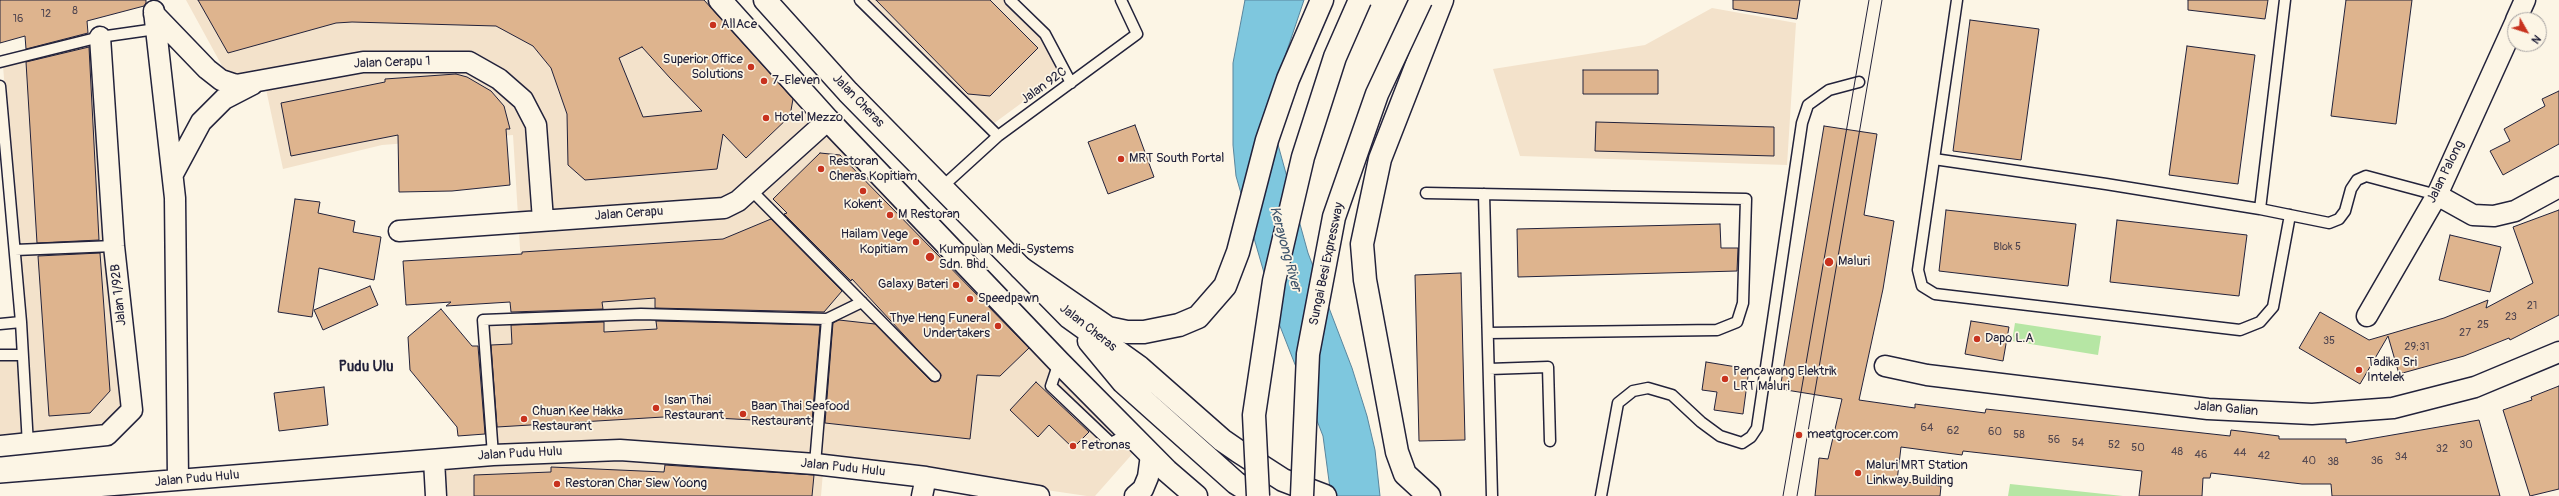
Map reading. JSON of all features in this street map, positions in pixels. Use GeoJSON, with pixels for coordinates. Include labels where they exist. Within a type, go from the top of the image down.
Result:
{"type":"FeatureCollection","features":[{"type":"Feature","properties":{"kind":"main road","name":"Jalan Cheras"},"geometry":{"type":"LineString","coordinates":[[765,0],[848,92],[1069,317],[1139,367],[1222,440],[1283,480],[1325,496]]}},
{"type":"Feature","properties":{"kind":"main road"},"geometry":{"type":"LineString","coordinates":[[1021,268],[1108,328],[1127,332],[1162,330],[1198,317],[1225,286],[1238,252],[1267,140],[1288,79],[1322,0]]}},
{"type":"Feature","properties":{"kind":"main road"},"geometry":{"type":"LineString","coordinates":[[1069,317],[1124,382],[1231,489],[1257,496],[1254,415],[1274,282],[1303,157],[1335,57],[1360,0]]}},
{"type":"Feature","properties":{"kind":"main road","name":"Sungai Besi Expressway"},"geometry":{"type":"LineString","coordinates":[[1302,496],[1308,354],[1334,217],[1377,94],[1421,0]]}},
{"type":"Feature","properties":{"kind":"main road"},"geometry":{"type":"LineString","coordinates":[[1429,496],[1405,474],[1396,452],[1365,280],[1362,244],[1380,159],[1442,0]]}},
{"type":"Feature","properties":{"kind":"main road"},"geometry":{"type":"LineString","coordinates":[[721,1],[828,120],[1059,362],[1151,454],[1196,496]]}},
{"type":"Feature","properties":{"kind":"main road"},"geometry":{"type":"LineString","coordinates":[[1231,489],[1260,466]]}},
{"type":"Feature","properties":{"kind":"street"},"geometry":{"type":"LineString","coordinates":[[2520,12],[2526,0]]}},
{"type":"Feature","properties":{"kind":"street"},"geometry":{"type":"LineString","coordinates":[[154,14],[175,198],[178,480]]}},
{"type":"Feature","properties":{"kind":"street","name":"Jalan Cerapu 1"},"geometry":{"type":"LineString","coordinates":[[154,14],[221,80],[236,85],[362,62],[469,62],[499,79],[523,100],[536,125],[543,220]]}},
{"type":"Feature","properties":{"kind":"street","name":"Jalan 1/92B"},"geometry":{"type":"LineString","coordinates":[[0,446],[28,445],[107,435],[132,410],[114,246],[100,37]]}},
{"type":"Feature","properties":{"kind":"street","name":"Jalan Palong"},"geometry":{"type":"LineString","coordinates":[[2367,316],[2437,195],[2507,41]]}},
{"type":"Feature","properties":{"kind":"street"},"geometry":{"type":"LineString","coordinates":[[173,174],[202,122],[224,99],[253,83]]}},
{"type":"Feature","properties":{"kind":"street","name":"Jalan Cerapu"},"geometry":{"type":"LineString","coordinates":[[398,231],[724,208],[738,202],[828,120]]}},
{"type":"Feature","properties":{"kind":"street"},"geometry":{"type":"LineString","coordinates":[[2437,195],[2473,215],[2494,216],[2515,211],[2559,187]]}},
{"type":"Feature","properties":{"kind":"street","name":"Jalan Galian"},"geometry":{"type":"LineString","coordinates":[[1885,366],[1934,376],[2208,409],[2312,414],[2393,408],[2475,387],[2559,352]]}},
{"type":"Feature","properties":{"kind":"street","name":"Jalan Pudu Hulu"},"geometry":{"type":"LineString","coordinates":[[10,495],[140,490],[178,480],[493,455],[620,450],[815,464],[924,487],[1039,496]]}},
{"type":"Feature","properties":{"kind":"street"},"geometry":{"type":"LineString","coordinates":[[1135,496],[1143,489],[1148,477],[1151,454]]}},
{"type":"Feature","properties":{"kind":"street"},"geometry":{"type":"LineString","coordinates":[[434,460],[436,496]]}},
{"type":"Feature","properties":{"kind":"lane"},"geometry":{"type":"LineString","coordinates":[[860,0],[998,136]]}},
{"type":"Feature","properties":{"kind":"lane"},"geometry":{"type":"LineString","coordinates":[[1010,0],[1044,34],[1071,82]]}},
{"type":"Feature","properties":{"kind":"lane","name":"Jalan 92C"},"geometry":{"type":"LineString","coordinates":[[942,187],[998,136],[1137,34],[1121,0]]}},
{"type":"Feature","properties":{"kind":"lane"},"geometry":{"type":"LineString","coordinates":[[1957,0],[1918,270],[1922,286],[1934,294],[2240,330],[2260,322],[2273,307],[2290,215]]}},
{"type":"Feature","properties":{"kind":"lane"},"geometry":{"type":"LineString","coordinates":[[2260,209],[2285,0]]}},
{"type":"Feature","properties":{"kind":"lane"},"geometry":{"type":"LineString","coordinates":[[0,62],[100,37],[154,14]]}},
{"type":"Feature","properties":{"kind":"lane"},"geometry":{"type":"LineString","coordinates":[[1600,496],[1618,404],[1633,391],[1648,388],[1672,395],[1701,422],[1720,436],[1742,444],[1752,437],[1757,428],[1802,123],[1808,105],[1829,90],[1859,82]]}},
{"type":"Feature","properties":{"kind":"lane"},"geometry":{"type":"LineString","coordinates":[[0,86],[21,322],[28,445]]}},
{"type":"Feature","properties":{"kind":"lane"},"geometry":{"type":"LineString","coordinates":[[1934,160],[2106,184],[2260,209],[2329,223],[2339,219],[2345,211],[2351,189],[2357,180],[2366,176],[2437,195]]}},
{"type":"Feature","properties":{"kind":"lane"},"geometry":{"type":"LineString","coordinates":[[751,190],[935,376]]}},
{"type":"Feature","properties":{"kind":"lane"},"geometry":{"type":"LineString","coordinates":[[1426,193],[1746,198],[1742,303],[1737,322],[1717,330],[1488,333]]}},
{"type":"Feature","properties":{"kind":"lane"},"geometry":{"type":"LineString","coordinates":[[1484,194],[1492,496]]}},
{"type":"Feature","properties":{"kind":"lane"},"geometry":{"type":"LineString","coordinates":[[15,250],[114,246]]}},
{"type":"Feature","properties":{"kind":"lane"},"geometry":{"type":"LineString","coordinates":[[493,455],[483,320],[641,314],[826,319],[862,302]]}},
{"type":"Feature","properties":{"kind":"lane"},"geometry":{"type":"LineString","coordinates":[[815,464],[826,319]]}},
{"type":"Feature","properties":{"kind":"lane"},"geometry":{"type":"LineString","coordinates":[[0,324],[21,322]]}},
{"type":"Feature","properties":{"kind":"lane"},"geometry":{"type":"LineString","coordinates":[[0,355],[22,354]]}},
{"type":"Feature","properties":{"kind":"lane"},"geometry":{"type":"LineString","coordinates":[[1489,369],[1548,367],[1550,441]]}},
{"type":"Feature","properties":{"kind":"shaded area"},"geometry":{"type":"Polygon","coordinates":[[[186,0],[706,0],[826,134],[1134,452],[1095,496],[1087,496],[800,454],[497,448],[488,316],[524,313],[513,135],[382,145],[283,169],[263,75],[227,75],[186,0]]]}},
{"type":"Feature","properties":{"kind":"shaded area"},"geometry":{"type":"Polygon","coordinates":[[[866,0],[1005,0],[1041,37],[1061,74],[993,124],[866,0]]]}},
{"type":"Feature","properties":{"kind":"shaded area"},"geometry":{"type":"Polygon","coordinates":[[[1712,8],[1796,23],[1787,165],[1520,156],[1493,69],[1645,45],[1712,8]]]}},
{"type":"Feature","properties":{"kind":"shaded area"},"geometry":{"type":"Polygon","coordinates":[[[95,43],[124,407],[103,429],[0,439],[0,360],[27,359],[3,66],[95,43]]]}},
{"type":"Feature","properties":{"kind":"shaded area"},"geometry":{"type":"Polygon","coordinates":[[[620,457],[823,472],[821,496],[448,496],[445,469],[620,457]]]}},
{"type":"Feature","properties":{"kind":"green space"},"geometry":{"type":"Polygon","coordinates":[[[2015,323],[2101,336],[2098,355],[2012,341],[2015,323]]]}},
{"type":"Feature","properties":{"kind":"green space"},"geometry":{"type":"Polygon","coordinates":[[[2010,484],[2123,496],[2008,496],[2010,484]]]}},
{"type":"Feature","properties":{"kind":"water","name":"Kerayong River"},"geometry":{"type":"Polygon","coordinates":[[[1245,0],[1304,0],[1272,95],[1277,141],[1308,253],[1352,368],[1367,416],[1375,450],[1380,496],[1331,496],[1323,436],[1278,321],[1236,176],[1233,145],[1233,63],[1245,0]]]}},
{"type":"Feature","properties":{"kind":"building"},"geometry":{"type":"Polygon","coordinates":[[[0,0],[146,0],[146,3],[144,6],[87,21],[88,33],[26,49],[25,36],[0,43],[0,0]]]}},
{"type":"Feature","properties":{"kind":"building"},"geometry":{"type":"Polygon","coordinates":[[[198,0],[704,0],[793,99],[790,116],[746,158],[723,134],[717,169],[585,180],[568,165],[567,114],[551,68],[533,46],[496,26],[352,22],[336,23],[228,53],[198,0]],[[642,47],[619,58],[643,117],[702,111],[642,47]]]}},
{"type":"Feature","properties":{"kind":"building"},"geometry":{"type":"Polygon","coordinates":[[[876,0],[990,0],[1038,48],[990,96],[968,94],[876,0]]]}},
{"type":"Feature","properties":{"kind":"building"},"geometry":{"type":"Polygon","coordinates":[[[1733,0],[1800,0],[1797,19],[1733,9],[1733,0]]]}},
{"type":"Feature","properties":{"kind":"building"},"geometry":{"type":"Polygon","coordinates":[[[2188,0],[2268,0],[2265,19],[2188,10],[2188,0]]]}},
{"type":"Feature","properties":{"kind":"building"},"geometry":{"type":"Polygon","coordinates":[[[2346,0],[2412,0],[2396,124],[2331,116],[2346,0]]]}},
{"type":"Feature","properties":{"kind":"building"},"geometry":{"type":"Polygon","coordinates":[[[1970,20],[2039,29],[2021,160],[1953,151],[1970,20]]]}},
{"type":"Feature","properties":{"kind":"building"},"geometry":{"type":"Polygon","coordinates":[[[2187,46],[2255,55],[2238,184],[2169,175],[2187,46]]]}},
{"type":"Feature","properties":{"kind":"building"},"geometry":{"type":"Polygon","coordinates":[[[89,47],[99,240],[37,243],[26,62],[89,47]]]}},
{"type":"Feature","properties":{"kind":"building"},"geometry":{"type":"Polygon","coordinates":[[[1583,70],[1658,70],[1658,94],[1583,94],[1583,70]]]}},
{"type":"Feature","properties":{"kind":"building"},"geometry":{"type":"Polygon","coordinates":[[[456,74],[467,77],[491,91],[504,106],[510,129],[506,129],[510,185],[452,191],[399,192],[398,135],[291,156],[281,103],[385,82],[385,79],[456,74]]]}},
{"type":"Feature","properties":{"kind":"building"},"geometry":{"type":"Polygon","coordinates":[[[2559,91],[2559,144],[2503,175],[2490,151],[2510,141],[2504,129],[2545,106],[2542,99],[2559,91]]]}},
{"type":"Feature","properties":{"kind":"building"},"geometry":{"type":"Polygon","coordinates":[[[1596,122],[1774,127],[1774,156],[1595,151],[1596,122]]]}},
{"type":"Feature","properties":{"kind":"building","name":"MRT South Portal"},"geometry":{"type":"Polygon","coordinates":[[[1135,125],[1154,177],[1108,194],[1088,142],[1135,125]]]}},
{"type":"Feature","properties":{"kind":"building"},"geometry":{"type":"Polygon","coordinates":[[[1824,126],[1877,134],[1864,215],[1894,221],[1883,289],[1859,400],[1915,408],[1915,404],[1985,413],[1986,409],[2230,436],[2231,430],[2279,436],[2279,439],[2346,439],[2346,443],[2479,420],[2500,496],[2332,496],[2331,484],[2302,484],[2211,473],[2210,478],[2203,478],[2202,496],[2139,496],[2142,471],[1963,451],[1962,455],[1901,447],[1897,481],[1941,486],[1940,496],[1815,496],[1819,458],[1828,459],[1842,399],[1780,389],[1824,126]]]}},
{"type":"Feature","properties":{"kind":"building"},"geometry":{"type":"Polygon","coordinates":[[[820,153],[840,155],[1029,348],[1000,376],[977,375],[970,439],[825,423],[833,323],[839,320],[875,324],[931,381],[939,381],[941,375],[852,279],[851,281],[784,214],[787,213],[773,199],[820,153]]]}},
{"type":"Feature","properties":{"kind":"building"},"geometry":{"type":"Polygon","coordinates":[[[295,199],[320,202],[318,213],[355,221],[353,232],[381,237],[374,280],[319,268],[312,317],[278,312],[295,199]]]}},
{"type":"Feature","properties":{"kind":"building"},"geometry":{"type":"Polygon","coordinates":[[[1946,210],[2076,224],[2068,286],[1939,271],[1946,210]]]}},
{"type":"Feature","properties":{"kind":"building"},"geometry":{"type":"Polygon","coordinates":[[[2559,210],[2559,315],[2510,340],[2509,338],[2464,356],[2399,374],[2388,336],[2360,384],[2299,348],[2320,312],[2369,340],[2444,318],[2488,300],[2486,308],[2533,283],[2513,227],[2559,210]]]}},
{"type":"Feature","properties":{"kind":"building"},"geometry":{"type":"Polygon","coordinates":[[[771,219],[842,291],[824,312],[655,308],[655,298],[602,302],[603,309],[511,312],[510,302],[446,306],[451,302],[406,305],[403,261],[723,239],[771,219]]]}},
{"type":"Feature","properties":{"kind":"building"},"geometry":{"type":"Polygon","coordinates":[[[2117,220],[2247,235],[2239,296],[2110,282],[2117,220]]]}},
{"type":"Feature","properties":{"kind":"building"},"geometry":{"type":"Polygon","coordinates":[[[1720,224],[1721,248],[1738,248],[1737,271],[1518,277],[1517,229],[1720,224]]]}},
{"type":"Feature","properties":{"kind":"building"},"geometry":{"type":"Polygon","coordinates":[[[2450,235],[2501,247],[2490,292],[2439,280],[2450,235]]]}},
{"type":"Feature","properties":{"kind":"building"},"geometry":{"type":"Polygon","coordinates":[[[100,253],[110,391],[90,413],[49,416],[38,256],[100,253]]]}},
{"type":"Feature","properties":{"kind":"building"},"geometry":{"type":"Polygon","coordinates":[[[1461,273],[1465,440],[1419,441],[1415,275],[1461,273]]]}},
{"type":"Feature","properties":{"kind":"building"},"geometry":{"type":"Polygon","coordinates":[[[370,286],[378,305],[323,330],[314,310],[370,286]]]}},
{"type":"Feature","properties":{"kind":"building"},"geometry":{"type":"Polygon","coordinates":[[[441,309],[472,346],[478,346],[485,434],[458,436],[457,427],[410,370],[408,337],[441,309]]]}},
{"type":"Feature","properties":{"kind":"building"},"geometry":{"type":"Polygon","coordinates":[[[656,321],[820,325],[812,421],[807,421],[807,423],[680,416],[497,427],[491,345],[512,344],[511,325],[604,322],[604,332],[657,329],[656,321]]]}},
{"type":"Feature","properties":{"kind":"building"},"geometry":{"type":"Polygon","coordinates":[[[1971,321],[2009,327],[2003,361],[1965,354],[1971,321]]]}},
{"type":"Feature","properties":{"kind":"building","name":"Pencawang Elektrik LRT Maluri"},"geometry":{"type":"Polygon","coordinates":[[[1706,362],[1749,369],[1743,414],[1714,410],[1717,392],[1702,390],[1706,362]]]}},
{"type":"Feature","properties":{"kind":"building"},"geometry":{"type":"Polygon","coordinates":[[[1036,382],[1089,432],[1073,448],[1049,425],[1038,437],[1010,410],[1036,382]]]}},
{"type":"Feature","properties":{"kind":"building"},"geometry":{"type":"Polygon","coordinates":[[[2559,386],[2559,489],[2530,496],[2503,410],[2532,400],[2531,397],[2559,386]]]}},
{"type":"Feature","properties":{"kind":"building"},"geometry":{"type":"Polygon","coordinates":[[[324,387],[328,425],[279,431],[274,393],[324,387]]]}},
{"type":"Feature","properties":{"kind":"building"},"geometry":{"type":"Polygon","coordinates":[[[665,465],[814,475],[812,496],[474,496],[474,475],[551,472],[551,467],[664,472],[665,465]]]}},
{"type":"Feature","properties":{"kind":"tram line"},"geometry":{"type":"LineString","coordinates":[[1783,496],[1869,0]]}},
{"type":"Feature","properties":{"kind":"tram line"},"geometry":{"type":"LineString","coordinates":[[1797,496],[1882,0]]}},
{"type":"Feature","properties":{"kind":"place","name":"AllAce"},"geometry":{"type":"Point","coordinates":[713,25]}},
{"type":"Feature","properties":{"kind":"place","name":"Superior Office Solutions"},"geometry":{"type":"Point","coordinates":[751,67]}},
{"type":"Feature","properties":{"kind":"place","name":"7-Eleven"},"geometry":{"type":"Point","coordinates":[764,81]}},
{"type":"Feature","properties":{"kind":"place","name":"Hotel Mezzo"},"geometry":{"type":"Point","coordinates":[766,118]}},
{"type":"Feature","properties":{"kind":"place","name":"MRT South Portal"},"geometry":{"type":"Point","coordinates":[1121,159]}},
{"type":"Feature","properties":{"kind":"place","name":"Restoran Cheras Kopitiam"},"geometry":{"type":"Point","coordinates":[821,169]}},
{"type":"Feature","properties":{"kind":"place","name":"Kokent"},"geometry":{"type":"Point","coordinates":[863,191]}},
{"type":"Feature","properties":{"kind":"place","name":"M Restoran"},"geometry":{"type":"Point","coordinates":[890,215]}},
{"type":"Feature","properties":{"kind":"place","name":"Hailam Vege Kopitiam"},"geometry":{"type":"Point","coordinates":[916,242]}},
{"type":"Feature","properties":{"kind":"place","name":"Kumpulan Medi-Systems Sdn. Bhd."},"geometry":{"type":"Point","coordinates":[930,257]}},
{"type":"Feature","properties":{"kind":"place","name":"Maluri"},"geometry":{"type":"Point","coordinates":[1829,262]}},
{"type":"Feature","properties":{"kind":"place","name":"Galaxy Bateri"},"geometry":{"type":"Point","coordinates":[956,285]}},
{"type":"Feature","properties":{"kind":"place","name":"Speedpawn"},"geometry":{"type":"Point","coordinates":[970,299]}},
{"type":"Feature","properties":{"kind":"place","name":"Thye Heng Funeral Undertakers"},"geometry":{"type":"Point","coordinates":[998,326]}},
{"type":"Feature","properties":{"kind":"place","name":"Dapo L.A"},"geometry":{"type":"Point","coordinates":[1977,339]}},
{"type":"Feature","properties":{"kind":"place","name":"Tadika Sri Intelek"},"geometry":{"type":"Point","coordinates":[2359,370]}},
{"type":"Feature","properties":{"kind":"place","name":"Pencawang Elektrik LRT Maluri"},"geometry":{"type":"Point","coordinates":[1725,379]}},
{"type":"Feature","properties":{"kind":"place","name":"Isan Thai Restaurant"},"geometry":{"type":"Point","coordinates":[656,408]}},
{"type":"Feature","properties":{"kind":"place","name":"Baan Thai Seafood Restaurant"},"geometry":{"type":"Point","coordinates":[743,414]}},
{"type":"Feature","properties":{"kind":"place","name":"Chuan Kee Hakka Restaurant"},"geometry":{"type":"Point","coordinates":[524,419]}},
{"type":"Feature","properties":{"kind":"place","name":"meatgrocer.com"},"geometry":{"type":"Point","coordinates":[1799,435]}},
{"type":"Feature","properties":{"kind":"place","name":"Petronas"},"geometry":{"type":"Point","coordinates":[1073,446]}},
{"type":"Feature","properties":{"kind":"place","name":"Maluri MRT Station Linkway Building"},"geometry":{"type":"Point","coordinates":[1858,473]}},
{"type":"Feature","properties":{"kind":"place","name":"Restoran Char Siew Yoong"},"geometry":{"type":"Point","coordinates":[557,484]}},
{"type":"Feature","properties":{"kind":"district","name":"Pudu Ulu"},"geometry":{"type":"Point","coordinates":[366,367]}}]}
